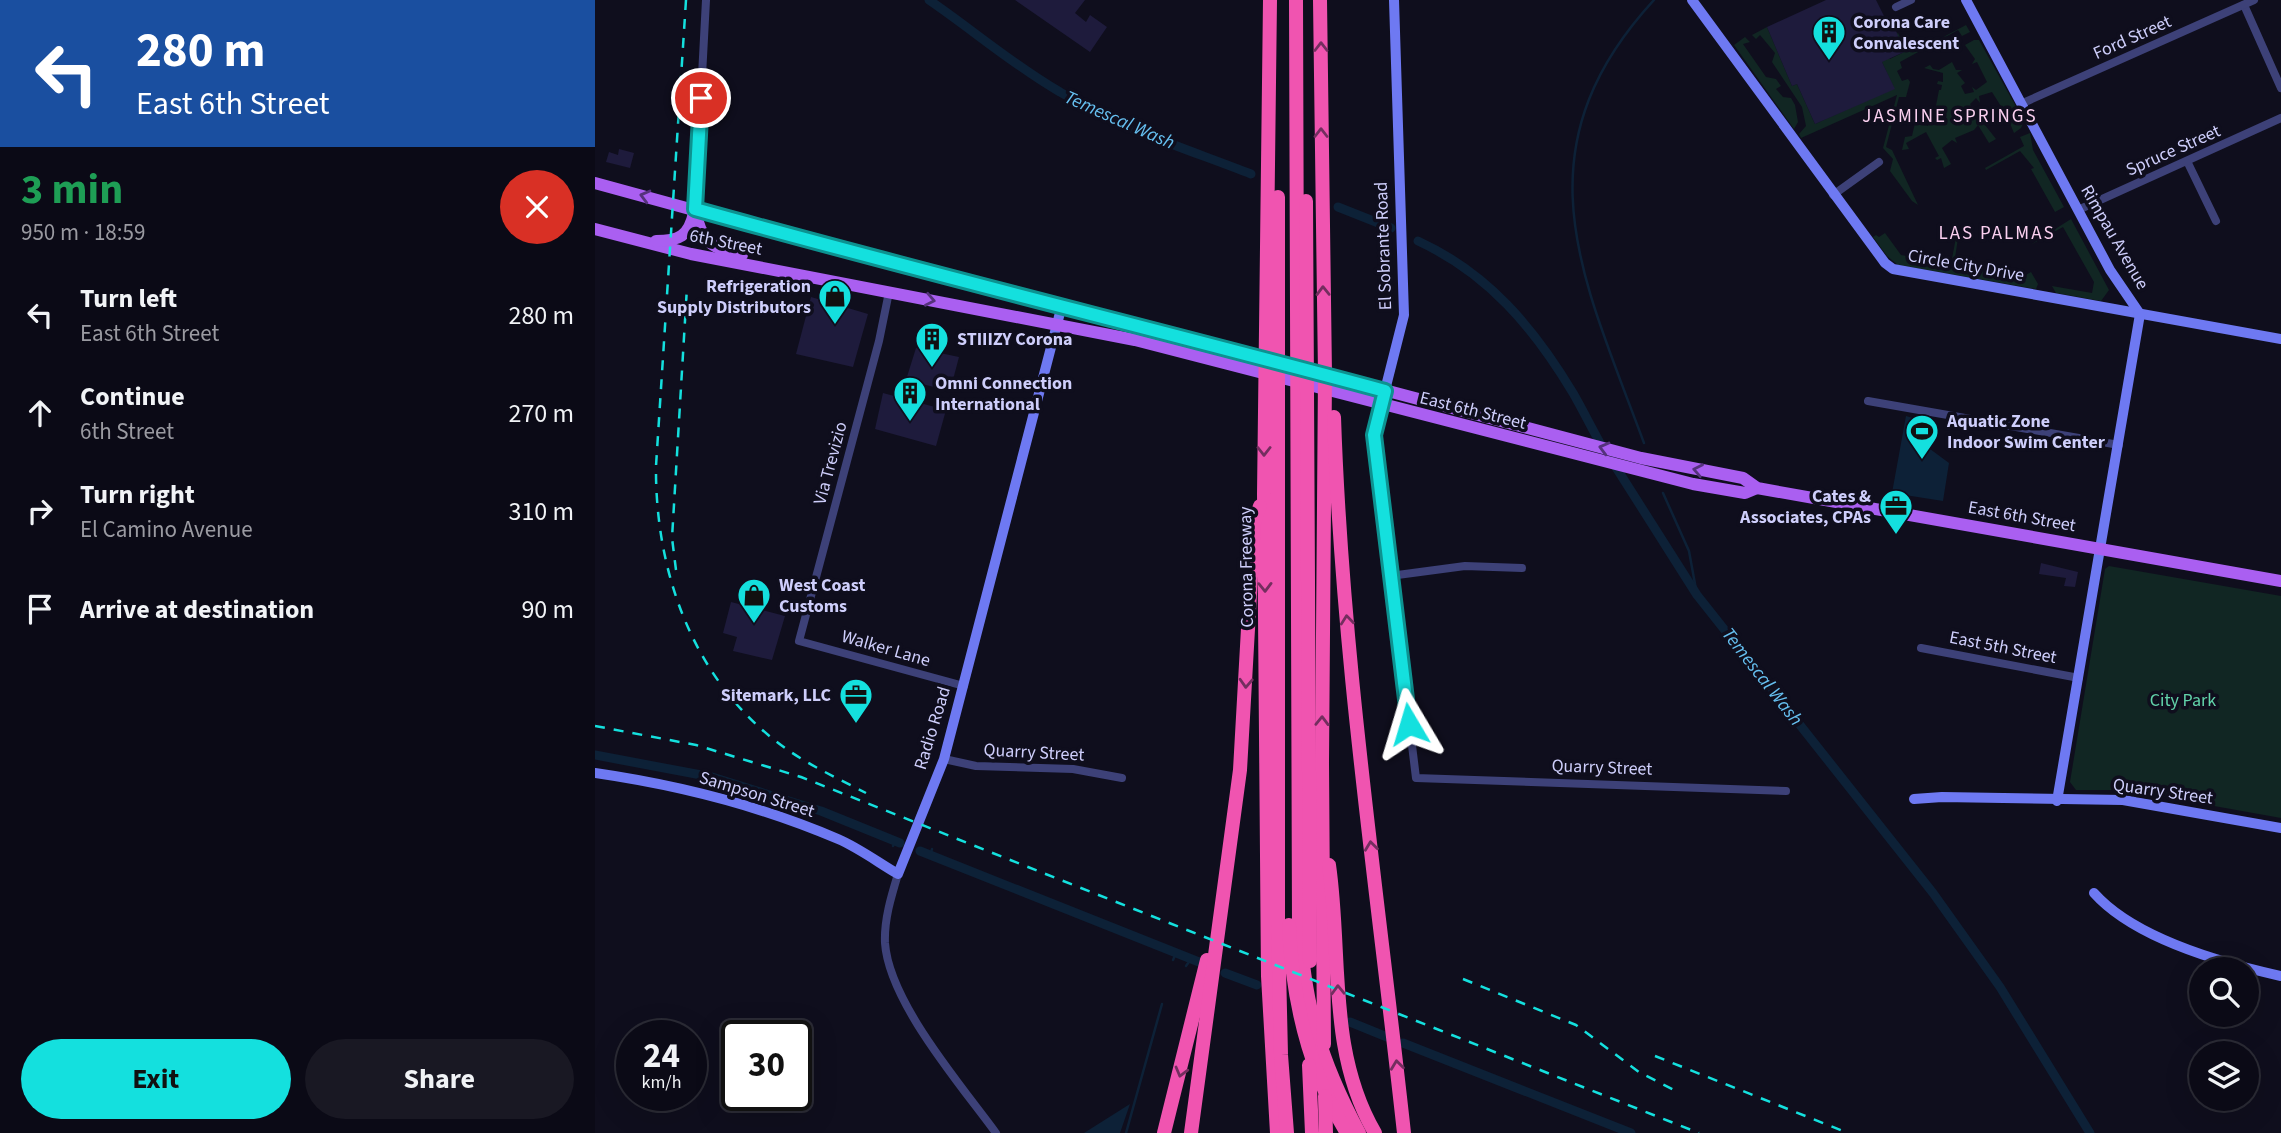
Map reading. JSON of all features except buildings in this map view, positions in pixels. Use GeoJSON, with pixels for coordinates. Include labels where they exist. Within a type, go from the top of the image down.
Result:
{"type":"FeatureCollection","features":[{"type":"Feature","properties":{"kind":"highway","name":"Corona Freeway"},"geometry":{"type":"LineString","coordinates":[[1270,0],[1293,225],[1287,337],[1287,410],[1264,495],[1274,892],[1271,1051],[1277,1133]]}},
{"type":"Feature","properties":{"kind":"highway"},"geometry":{"type":"LineString","coordinates":[[1279,0],[1293,225],[1287,337],[1287,410],[1299,924],[1306,991],[1322,1056],[1359,1133]]}},
{"type":"Feature","properties":{"kind":"highway"},"geometry":{"type":"LineString","coordinates":[[1287,1133],[1274,892],[1287,337],[1293,225],[1288,159],[1288,0]]}},
{"type":"Feature","properties":{"kind":"highway"},"geometry":{"type":"LineString","coordinates":[[1288,159],[1296,0]]}},
{"type":"Feature","properties":{"kind":"highway"},"geometry":{"type":"LineString","coordinates":[[1288,159],[1304,0]]}},
{"type":"Feature","properties":{"kind":"highway","name":"Corona Freeway"},"geometry":{"type":"LineString","coordinates":[[1320,0],[1321,171],[1293,225],[1324,347],[1325,375],[1333,396],[1329,415]]}},
{"type":"Feature","properties":{"kind":"highway"},"geometry":{"type":"LineString","coordinates":[[1287,410],[1310,887],[1309,1069],[1313,1133]]}},
{"type":"Feature","properties":{"kind":"highway"},"geometry":{"type":"LineString","coordinates":[[1329,415],[1322,814],[1340,1025],[1352,1082],[1363,1114],[1375,1133]]}},
{"type":"Feature","properties":{"kind":"highway"},"geometry":{"type":"LineString","coordinates":[[1329,415],[1337,520],[1404,1133]]}},
{"type":"Feature","properties":{"kind":"highway"},"geometry":{"type":"LineString","coordinates":[[1191,1133],[1202,1014],[1231,845],[1245,705],[1254,523],[1264,495]]}},
{"type":"Feature","properties":{"kind":"highway"},"geometry":{"type":"LineString","coordinates":[[1294,758],[1290,925],[1295,989],[1300,1017],[1320,1081],[1347,1133]]}},
{"type":"Feature","properties":{"kind":"highway"},"geometry":{"type":"LineString","coordinates":[[1326,1133],[1324,1070],[1328,903]]}},
{"type":"Feature","properties":{"kind":"highway"},"geometry":{"type":"LineString","coordinates":[[1164,1133],[1202,1014]]}},
{"type":"Feature","properties":{"kind":"main road","name":"6th Street"},"geometry":{"type":"LineString","coordinates":[[595,183],[936,276],[1062,305]]}},
{"type":"Feature","properties":{"kind":"main road"},"geometry":{"type":"LineString","coordinates":[[628,237],[657,241],[685,236],[691,228],[695,209]]}},
{"type":"Feature","properties":{"kind":"main road"},"geometry":{"type":"LineString","coordinates":[[695,209],[698,227],[714,247],[777,262],[808,276]]}},
{"type":"Feature","properties":{"kind":"main road","name":"6th Street"},"geometry":{"type":"LineString","coordinates":[[595,229],[691,254],[1058,324]]}},
{"type":"Feature","properties":{"kind":"main road","name":"East 6th Street"},"geometry":{"type":"LineString","coordinates":[[1062,305],[1637,457],[1743,478],[1757,488],[2281,581]]}},
{"type":"Feature","properties":{"kind":"main road","name":"East 6th Street"},"geometry":{"type":"LineString","coordinates":[[1058,324],[1135,340],[1645,472],[1745,493],[1757,488]]}},
{"type":"Feature","properties":{"kind":"street"},"geometry":{"type":"LineString","coordinates":[[695,209],[706,0]]}},
{"type":"Feature","properties":{"kind":"street","name":"El Sobrante Road"},"geometry":{"type":"LineString","coordinates":[[1394,0],[1404,291],[1401,330],[1374,435],[1389,576],[1416,778]]}},
{"type":"Feature","properties":{"kind":"street","name":"Circle City Drive"},"geometry":{"type":"LineString","coordinates":[[1692,0],[1833,195],[1893,270],[2281,339]]}},
{"type":"Feature","properties":{"kind":"street"},"geometry":{"type":"LineString","coordinates":[[1896,7],[1911,0]]}},
{"type":"Feature","properties":{"kind":"street","name":"Rimpau Avenue"},"geometry":{"type":"LineString","coordinates":[[1966,0],[2110,270],[2140,314],[2057,800]]}},
{"type":"Feature","properties":{"kind":"street","name":"Ford Street"},"geometry":{"type":"LineString","coordinates":[[2022,103],[2254,0]]}},
{"type":"Feature","properties":{"kind":"street"},"geometry":{"type":"LineString","coordinates":[[2244,5],[2281,88]]}},
{"type":"Feature","properties":{"kind":"street","name":"Spruce Street"},"geometry":{"type":"LineString","coordinates":[[2078,210],[2281,118]]}},
{"type":"Feature","properties":{"kind":"street"},"geometry":{"type":"LineString","coordinates":[[2187,161],[2216,221]]}},
{"type":"Feature","properties":{"kind":"street"},"geometry":{"type":"LineString","coordinates":[[1833,195],[1879,162]]}},
{"type":"Feature","properties":{"kind":"street","name":"Via Trevizio"},"geometry":{"type":"LineString","coordinates":[[800,641],[879,341],[889,292]]}},
{"type":"Feature","properties":{"kind":"street","name":"Radio Road"},"geometry":{"type":"LineString","coordinates":[[996,1133],[923,1031],[897,989],[885,943],[888,906],[898,874],[944,760],[1062,305]]}},
{"type":"Feature","properties":{"kind":"street"},"geometry":{"type":"LineString","coordinates":[[1868,401],[2119,445]]}},
{"type":"Feature","properties":{"kind":"street"},"geometry":{"type":"LineString","coordinates":[[1389,576],[1465,566],[1522,568]]}},
{"type":"Feature","properties":{"kind":"street","name":"Walker Lane"},"geometry":{"type":"LineString","coordinates":[[800,641],[964,686]]}},
{"type":"Feature","properties":{"kind":"street","name":"East 5th Street"},"geometry":{"type":"LineString","coordinates":[[1921,648],[2079,678]]}},
{"type":"Feature","properties":{"kind":"street","name":"Quarry Street"},"geometry":{"type":"LineString","coordinates":[[944,760],[976,766],[1073,769],[1122,778]]}},
{"type":"Feature","properties":{"kind":"street","name":"Sampson Street"},"geometry":{"type":"LineString","coordinates":[[595,773],[664,785],[773,814],[840,840],[898,874]]}},
{"type":"Feature","properties":{"kind":"street","name":"Quarry Street"},"geometry":{"type":"LineString","coordinates":[[1416,778],[1786,791]]}},
{"type":"Feature","properties":{"kind":"street","name":"Quarry Street"},"geometry":{"type":"LineString","coordinates":[[1914,799],[1942,797],[2123,800],[2281,828]]}},
{"type":"Feature","properties":{"kind":"street"},"geometry":{"type":"LineString","coordinates":[[2094,893],[2104,904],[2126,919],[2179,944],[2281,976]]}},
{"type":"Feature","properties":{"kind":"green space"},"geometry":{"type":"Polygon","coordinates":[[[1966,25],[1970,32],[1962,36],[1958,30],[1900,62],[1902,68],[1897,71],[1902,81],[1908,79],[1910,82],[1906,97],[1899,97],[1886,147],[1892,150],[1918,205],[1890,171],[1893,159],[1883,148],[1897,95],[1801,138],[1799,134],[1806,126],[1802,107],[1772,62],[1775,53],[1760,35],[1756,39],[1752,35],[1767,27],[1792,86],[1797,84],[1815,124],[1894,88],[1875,47],[1890,59],[1904,52],[1896,34],[1898,33],[1907,52],[1930,39],[1932,43],[1966,25]]]}},
{"type":"Feature","properties":{"kind":"green space"},"geometry":{"type":"Polygon","coordinates":[[[1745,37],[1750,42],[1743,44],[1766,77],[1776,79],[1781,86],[1776,89],[1783,97],[1791,98],[1795,105],[1798,122],[1794,129],[1734,45],[1745,37]]]}},
{"type":"Feature","properties":{"kind":"green space"},"geometry":{"type":"Polygon","coordinates":[[[1979,40],[2024,121],[2021,128],[2014,133],[2006,114],[2001,116],[2004,111],[1992,92],[1979,96],[1980,103],[1976,98],[1970,104],[1975,112],[1980,110],[1984,122],[1991,122],[1985,125],[1996,139],[1989,143],[1978,125],[1974,130],[1955,138],[1957,143],[1952,140],[1942,148],[1951,164],[1944,168],[1941,158],[1935,158],[1939,156],[1926,132],[1906,143],[1909,149],[1902,150],[1905,137],[1912,136],[1915,123],[1928,126],[1930,119],[1933,119],[1934,114],[1929,112],[1935,111],[1941,90],[1942,85],[1937,84],[1938,81],[1943,82],[1943,73],[1924,68],[1930,65],[1939,70],[1952,62],[1956,70],[1962,70],[1957,73],[1965,83],[1961,86],[1965,94],[1974,92],[1972,87],[1976,90],[1987,82],[1977,62],[1972,64],[1975,59],[1965,45],[1979,40]]]}},
{"type":"Feature","properties":{"kind":"green space"},"geometry":{"type":"Polygon","coordinates":[[[2030,133],[2033,150],[2064,207],[2055,212],[2031,169],[2034,168],[2020,151],[1986,170],[1985,168],[2024,146],[2020,137],[2030,133]]]}},
{"type":"Feature","properties":{"kind":"green space"},"geometry":{"type":"Polygon","coordinates":[[[2071,219],[2109,290],[2101,301],[2056,293],[2052,286],[2092,293],[2094,282],[2063,227],[2030,245],[2071,219]]]}},
{"type":"Feature","properties":{"kind":"green space"},"geometry":{"type":"Polygon","coordinates":[[[1957,232],[1954,264],[2022,277],[2031,272],[2038,284],[2036,289],[1898,265],[1887,256],[1873,237],[1885,233],[1901,255],[1951,264],[1957,232]]]}},
{"type":"Feature","properties":{"kind":"green space","name":"City Park"},"geometry":{"type":"Polygon","coordinates":[[[2109,566],[2281,596],[2281,818],[2125,790],[2076,790],[2070,782],[2105,569],[2109,566]]]}},
{"type":"Feature","properties":{"kind":"water","name":"Aquatic Zone Indoor Swim Center"},"geometry":{"type":"Polygon","coordinates":[[[1906,416],[1933,424],[1930,449],[1949,463],[1943,501],[1892,493],[1906,416]]]}},
{"type":"Feature","properties":{"kind":"water"},"geometry":{"type":"Polygon","coordinates":[[[1130,1104],[1120,1133],[1084,1133],[1130,1104]]]}},
{"type":"Feature","properties":{"kind":"waterway","name":"Temescal Wash"},"geometry":{"type":"LineString","coordinates":[[929,0],[1043,82],[1083,105],[1154,137],[1251,174]]}},
{"type":"Feature","properties":{"kind":"waterway"},"geometry":{"type":"LineString","coordinates":[[1644,443],[1600,325],[1584,270],[1574,216],[1574,163],[1585,110],[1611,56],[1654,0]]}},
{"type":"Feature","properties":{"kind":"waterway","name":"Temescal Wash"},"geometry":{"type":"LineString","coordinates":[[1338,207],[1391,228]]}},
{"type":"Feature","properties":{"kind":"waterway","name":"Temescal Wash"},"geometry":{"type":"LineString","coordinates":[[1418,241],[1443,254],[1488,286],[1525,325],[1558,369],[1604,450]]}},
{"type":"Feature","properties":{"kind":"waterway","name":"Temescal Wash"},"geometry":{"type":"LineString","coordinates":[[1612,461],[1697,595],[1933,893],[2000,987],[2090,1133]]}},
{"type":"Feature","properties":{"kind":"waterway"},"geometry":{"type":"LineString","coordinates":[[1663,493],[1689,551],[1697,595]]}},
{"type":"Feature","properties":{"kind":"waterway"},"geometry":{"type":"LineString","coordinates":[[595,755],[712,777],[821,811],[900,843]]}},
{"type":"Feature","properties":{"kind":"waterway"},"geometry":{"type":"LineString","coordinates":[[893,846],[895,841]]}},
{"type":"Feature","properties":{"kind":"waterway"},"geometry":{"type":"LineString","coordinates":[[931,853],[932,849]]}},
{"type":"Feature","properties":{"kind":"waterway"},"geometry":{"type":"LineString","coordinates":[[920,851],[1199,962]]}},
{"type":"Feature","properties":{"kind":"waterway"},"geometry":{"type":"LineString","coordinates":[[1173,960],[1176,953]]}},
{"type":"Feature","properties":{"kind":"waterway"},"geometry":{"type":"LineString","coordinates":[[1186,966],[1191,959]]}},
{"type":"Feature","properties":{"kind":"waterway"},"geometry":{"type":"LineString","coordinates":[[1225,973],[1257,985]]}},
{"type":"Feature","properties":{"kind":"waterway"},"geometry":{"type":"LineString","coordinates":[[1126,1133],[1162,1004]]}},
{"type":"Feature","properties":{"kind":"waterway"},"geometry":{"type":"LineString","coordinates":[[1350,1022],[1387,1037]]}},
{"type":"Feature","properties":{"kind":"waterway"},"geometry":{"type":"LineString","coordinates":[[1403,1043],[1631,1133]]}},
{"type":"Feature","properties":{"kind":"railway"},"geometry":{"type":"LineString","coordinates":[[686,0],[656,466],[657,505],[671,582],[684,619],[701,654],[722,686],[747,716],[787,750],[866,793]]}},
{"type":"Feature","properties":{"kind":"railway"},"geometry":{"type":"LineString","coordinates":[[676,570],[672,538],[687,287]]}},
{"type":"Feature","properties":{"kind":"railway"},"geometry":{"type":"LineString","coordinates":[[595,726],[696,745],[801,777],[1699,1133]]}},
{"type":"Feature","properties":{"kind":"railway"},"geometry":{"type":"LineString","coordinates":[[1463,979],[1576,1025],[1639,1072],[1676,1091]]}},
{"type":"Feature","properties":{"kind":"railway"},"geometry":{"type":"LineString","coordinates":[[1655,1056],[1848,1133]]}},
{"type":"Feature","properties":{"kind":"place","name":"Corona Care Convalescent"},"geometry":{"type":"Point","coordinates":[1829,62]}},
{"type":"Feature","properties":{"kind":"place","name":"Refrigeration Supply Distributors"},"geometry":{"type":"Point","coordinates":[835,326]}},
{"type":"Feature","properties":{"kind":"place","name":"STIIIZY Corona"},"geometry":{"type":"Point","coordinates":[932,369]}},
{"type":"Feature","properties":{"kind":"place","name":"Omni Connection International"},"geometry":{"type":"Point","coordinates":[910,423]}},
{"type":"Feature","properties":{"kind":"place","name":"Aquatic Zone Indoor Swim Center"},"geometry":{"type":"Point","coordinates":[1922,461]}},
{"type":"Feature","properties":{"kind":"place","name":"Cates & Associates, CPAs"},"geometry":{"type":"Point","coordinates":[1896,536]}},
{"type":"Feature","properties":{"kind":"place","name":"West Coast Customs"},"geometry":{"type":"Point","coordinates":[754,625]}},
{"type":"Feature","properties":{"kind":"place","name":"Sitemark, LLC"},"geometry":{"type":"Point","coordinates":[856,725]}},
{"type":"Feature","properties":{"kind":"district","name":"JASMINE SPRINGS"},"geometry":{"type":"Point","coordinates":[1950,115]}},
{"type":"Feature","properties":{"kind":"district","name":"LAS PALMAS"},"geometry":{"type":"Point","coordinates":[1997,232]}},
{"type":"Feature","properties":{"kind":"route"},"geometry":{"type":"LineString","coordinates":[[701,98],[695,209],[898,266],[1078,309],[1385,391],[1374,435],[1409,724]]}}]}
